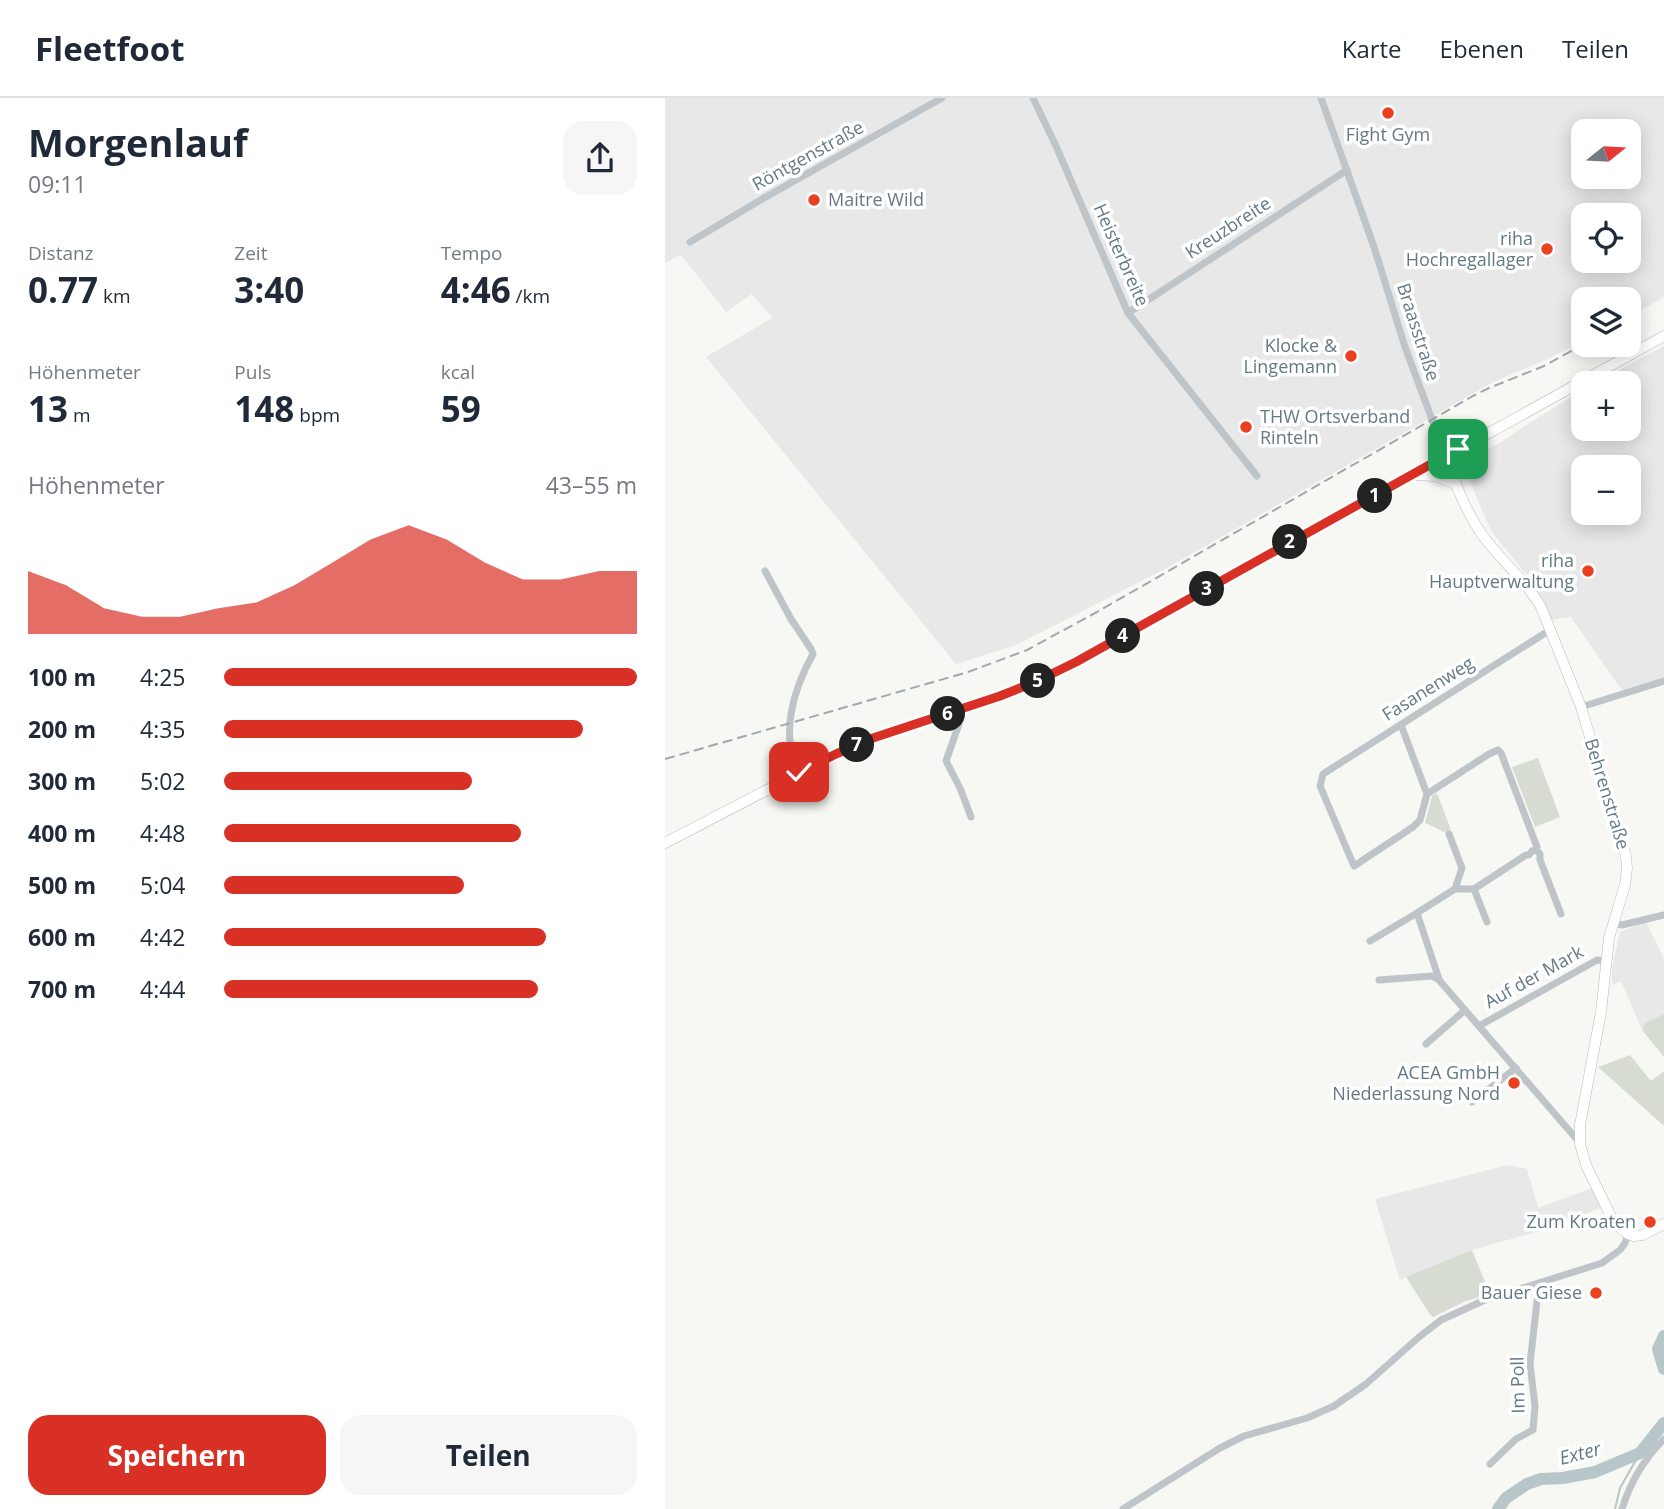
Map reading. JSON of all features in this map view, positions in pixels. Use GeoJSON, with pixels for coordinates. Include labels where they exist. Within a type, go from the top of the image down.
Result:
{"type":"FeatureCollection","features":[{"type":"Feature","properties":{"kind":"main road"},"geometry":{"type":"LineString","coordinates":[[665,843],[836,754],[873,738],[1024,687],[1076,662],[1664,336]]}},
{"type":"Feature","properties":{"kind":"main road"},"geometry":{"type":"LineString","coordinates":[[1435,428],[1454,436],[1479,438]]}},
{"type":"Feature","properties":{"kind":"main road","name":"Behrenstraße"},"geometry":{"type":"LineString","coordinates":[[1446,457],[1478,528],[1532,592],[1541,607],[1581,707],[1626,856],[1625,885],[1605,961],[1601,1013],[1580,1125],[1580,1143],[1586,1165],[1611,1218],[1619,1229],[1628,1234]]}},
{"type":"Feature","properties":{"kind":"main road"},"geometry":{"type":"LineString","coordinates":[[1414,475],[1436,476],[1456,484]]}},
{"type":"Feature","properties":{"kind":"main road"},"geometry":{"type":"LineString","coordinates":[[1628,1234],[1643,1235],[1664,1224]]}},
{"type":"Feature","properties":{"kind":"street","name":"Röntgenstraße"},"geometry":{"type":"LineString","coordinates":[[690,242],[942,98]]}},
{"type":"Feature","properties":{"kind":"street","name":"Heisterbreite"},"geometry":{"type":"LineString","coordinates":[[1033,98],[1128,313],[1257,476]]}},
{"type":"Feature","properties":{"kind":"street","name":"Braasstraße"},"geometry":{"type":"LineString","coordinates":[[1321,98],[1405,346],[1446,457]]}},
{"type":"Feature","properties":{"kind":"street","name":"Kreuzbreite"},"geometry":{"type":"LineString","coordinates":[[1128,313],[1347,170]]}},
{"type":"Feature","properties":{"kind":"street"},"geometry":{"type":"LineString","coordinates":[[765,571],[813,654],[800,682],[790,723],[791,751],[799,772]]}},
{"type":"Feature","properties":{"kind":"street","name":"Fasanenweg"},"geometry":{"type":"LineString","coordinates":[[1427,794],[1420,820],[1413,827],[1355,866],[1320,786],[1322,774],[1550,630]]}},
{"type":"Feature","properties":{"kind":"street"},"geometry":{"type":"LineString","coordinates":[[1581,707],[1664,681]]}},
{"type":"Feature","properties":{"kind":"street"},"geometry":{"type":"LineString","coordinates":[[956,711],[959,724],[946,761],[971,817]]}},
{"type":"Feature","properties":{"kind":"street"},"geometry":{"type":"LineString","coordinates":[[1401,725],[1427,794],[1495,751],[1501,753],[1561,914]]}},
{"type":"Feature","properties":{"kind":"street"},"geometry":{"type":"LineString","coordinates":[[1449,834],[1462,868],[1455,888]]}},
{"type":"Feature","properties":{"kind":"street"},"geometry":{"type":"LineString","coordinates":[[1370,941],[1455,888],[1474,889],[1536,850]]}},
{"type":"Feature","properties":{"kind":"street"},"geometry":{"type":"LineString","coordinates":[[1474,889],[1487,922]]}},
{"type":"Feature","properties":{"kind":"street"},"geometry":{"type":"LineString","coordinates":[[1416,913],[1439,980]]}},
{"type":"Feature","properties":{"kind":"street"},"geometry":{"type":"LineString","coordinates":[[1614,923],[1622,925],[1664,915]]}},
{"type":"Feature","properties":{"kind":"street","name":"Auf der Mark"},"geometry":{"type":"LineString","coordinates":[[1479,1026],[1597,960],[1605,961]]}},
{"type":"Feature","properties":{"kind":"street"},"geometry":{"type":"LineString","coordinates":[[1379,979],[1432,976],[1439,980],[1580,1143]]}},
{"type":"Feature","properties":{"kind":"street"},"geometry":{"type":"LineString","coordinates":[[1426,1044],[1465,1010]]}},
{"type":"Feature","properties":{"kind":"street"},"geometry":{"type":"LineString","coordinates":[[1472,1101],[1515,1068]]}},
{"type":"Feature","properties":{"kind":"street"},"geometry":{"type":"LineString","coordinates":[[1123,1509],[1220,1448],[1244,1436],[1307,1418],[1334,1406],[1366,1384],[1441,1320],[1485,1300],[1602,1263],[1620,1250],[1628,1234]]}},
{"type":"Feature","properties":{"kind":"street","name":"Im Poll"},"geometry":{"type":"LineString","coordinates":[[1490,1464],[1516,1439],[1533,1430],[1535,1406],[1530,1364],[1539,1283]]}},
{"type":"Feature","properties":{"kind":"street"},"geometry":{"type":"LineString","coordinates":[[1622,1509],[1628,1490],[1664,1438]]}},
{"type":"Feature","properties":{"kind":"shaded area"},"geometry":{"type":"Polygon","coordinates":[[[665,98],[1664,98],[1664,297],[1641,310],[1641,287],[1571,287],[1571,347],[1493,382],[1167,568],[1016,645],[956,664],[706,357],[772,318],[752,294],[726,312],[681,255],[665,263],[665,98]]]}},
{"type":"Feature","properties":{"kind":"shaded area"},"geometry":{"type":"Polygon","coordinates":[[[1664,346],[1664,678],[1623,692],[1571,617],[1552,620],[1524,572],[1491,531],[1464,468],[1469,458],[1503,441],[1571,397],[1571,441],[1641,441],[1641,371],[1617,371],[1664,346]]]}},
{"type":"Feature","properties":{"kind":"shaded area"},"geometry":{"type":"Polygon","coordinates":[[[1538,758],[1560,817],[1535,827],[1512,767],[1538,758]]]}},
{"type":"Feature","properties":{"kind":"shaded area"},"geometry":{"type":"Polygon","coordinates":[[[1437,793],[1451,830],[1444,832],[1425,823],[1432,796],[1437,793]]]}},
{"type":"Feature","properties":{"kind":"shaded area"},"geometry":{"type":"Polygon","coordinates":[[[1646,922],[1664,959],[1664,1014],[1645,1023],[1642,1030],[1621,981],[1612,985],[1612,968],[1620,932],[1646,922]]]}},
{"type":"Feature","properties":{"kind":"shaded area"},"geometry":{"type":"Polygon","coordinates":[[[1664,1014],[1664,1057],[1642,1030],[1645,1023],[1664,1014]]]}},
{"type":"Feature","properties":{"kind":"shaded area"},"geometry":{"type":"Polygon","coordinates":[[[1630,1055],[1651,1081],[1664,1071],[1664,1126],[1598,1067],[1630,1055]]]}},
{"type":"Feature","properties":{"kind":"shaded area"},"geometry":{"type":"Polygon","coordinates":[[[1508,1165],[1527,1169],[1538,1208],[1592,1188],[1602,1207],[1554,1227],[1472,1250],[1400,1280],[1375,1199],[1508,1165]]]}},
{"type":"Feature","properties":{"kind":"shaded area"},"geometry":{"type":"Polygon","coordinates":[[[1472,1250],[1490,1294],[1431,1316],[1406,1277],[1472,1250]]]}},
{"type":"Feature","properties":{"kind":"waterway","name":"Exter"},"geometry":{"type":"LineString","coordinates":[[1664,1336],[1658,1349],[1664,1369]]}},
{"type":"Feature","properties":{"kind":"waterway","name":"Exter"},"geometry":{"type":"LineString","coordinates":[[1498,1509],[1506,1498],[1527,1484],[1541,1479],[1595,1472],[1640,1453],[1664,1423]]}},
{"type":"Feature","properties":{"kind":"waterway"},"geometry":{"type":"LineString","coordinates":[[1615,1509],[1620,1488],[1640,1453]]}},
{"type":"Feature","properties":{"kind":"railway"},"geometry":{"type":"LineString","coordinates":[[665,759],[968,672],[1027,650],[1473,396],[1544,366],[1571,351]]}},
{"type":"Feature","properties":{"kind":"place","name":"Fight Gym"},"geometry":{"type":"Point","coordinates":[1388,113]}},
{"type":"Feature","properties":{"kind":"place","name":"Maitre Wild"},"geometry":{"type":"Point","coordinates":[814,200]}},
{"type":"Feature","properties":{"kind":"place","name":"riha Hochregallager"},"geometry":{"type":"Point","coordinates":[1547,249]}},
{"type":"Feature","properties":{"kind":"place","name":"Klocke & Lingemann"},"geometry":{"type":"Point","coordinates":[1351,356]}},
{"type":"Feature","properties":{"kind":"place","name":"THW Ortsverband Rinteln"},"geometry":{"type":"Point","coordinates":[1246,427]}},
{"type":"Feature","properties":{"kind":"place","name":"riha Hauptverwaltung"},"geometry":{"type":"Point","coordinates":[1588,571]}},
{"type":"Feature","properties":{"kind":"place","name":"ACEA GmbH Niederlassung Nord"},"geometry":{"type":"Point","coordinates":[1514,1083]}},
{"type":"Feature","properties":{"kind":"place","name":"Zum Kroaten"},"geometry":{"type":"Point","coordinates":[1650,1222]}},
{"type":"Feature","properties":{"kind":"place","name":"Bauer Giese"},"geometry":{"type":"Point","coordinates":[1596,1293]}},
{"type":"Feature","properties":{"kind":"route"},"geometry":{"type":"LineString","coordinates":[[799,772],[873,738],[1000,696],[1076,662],[1458,449]]}}]}
